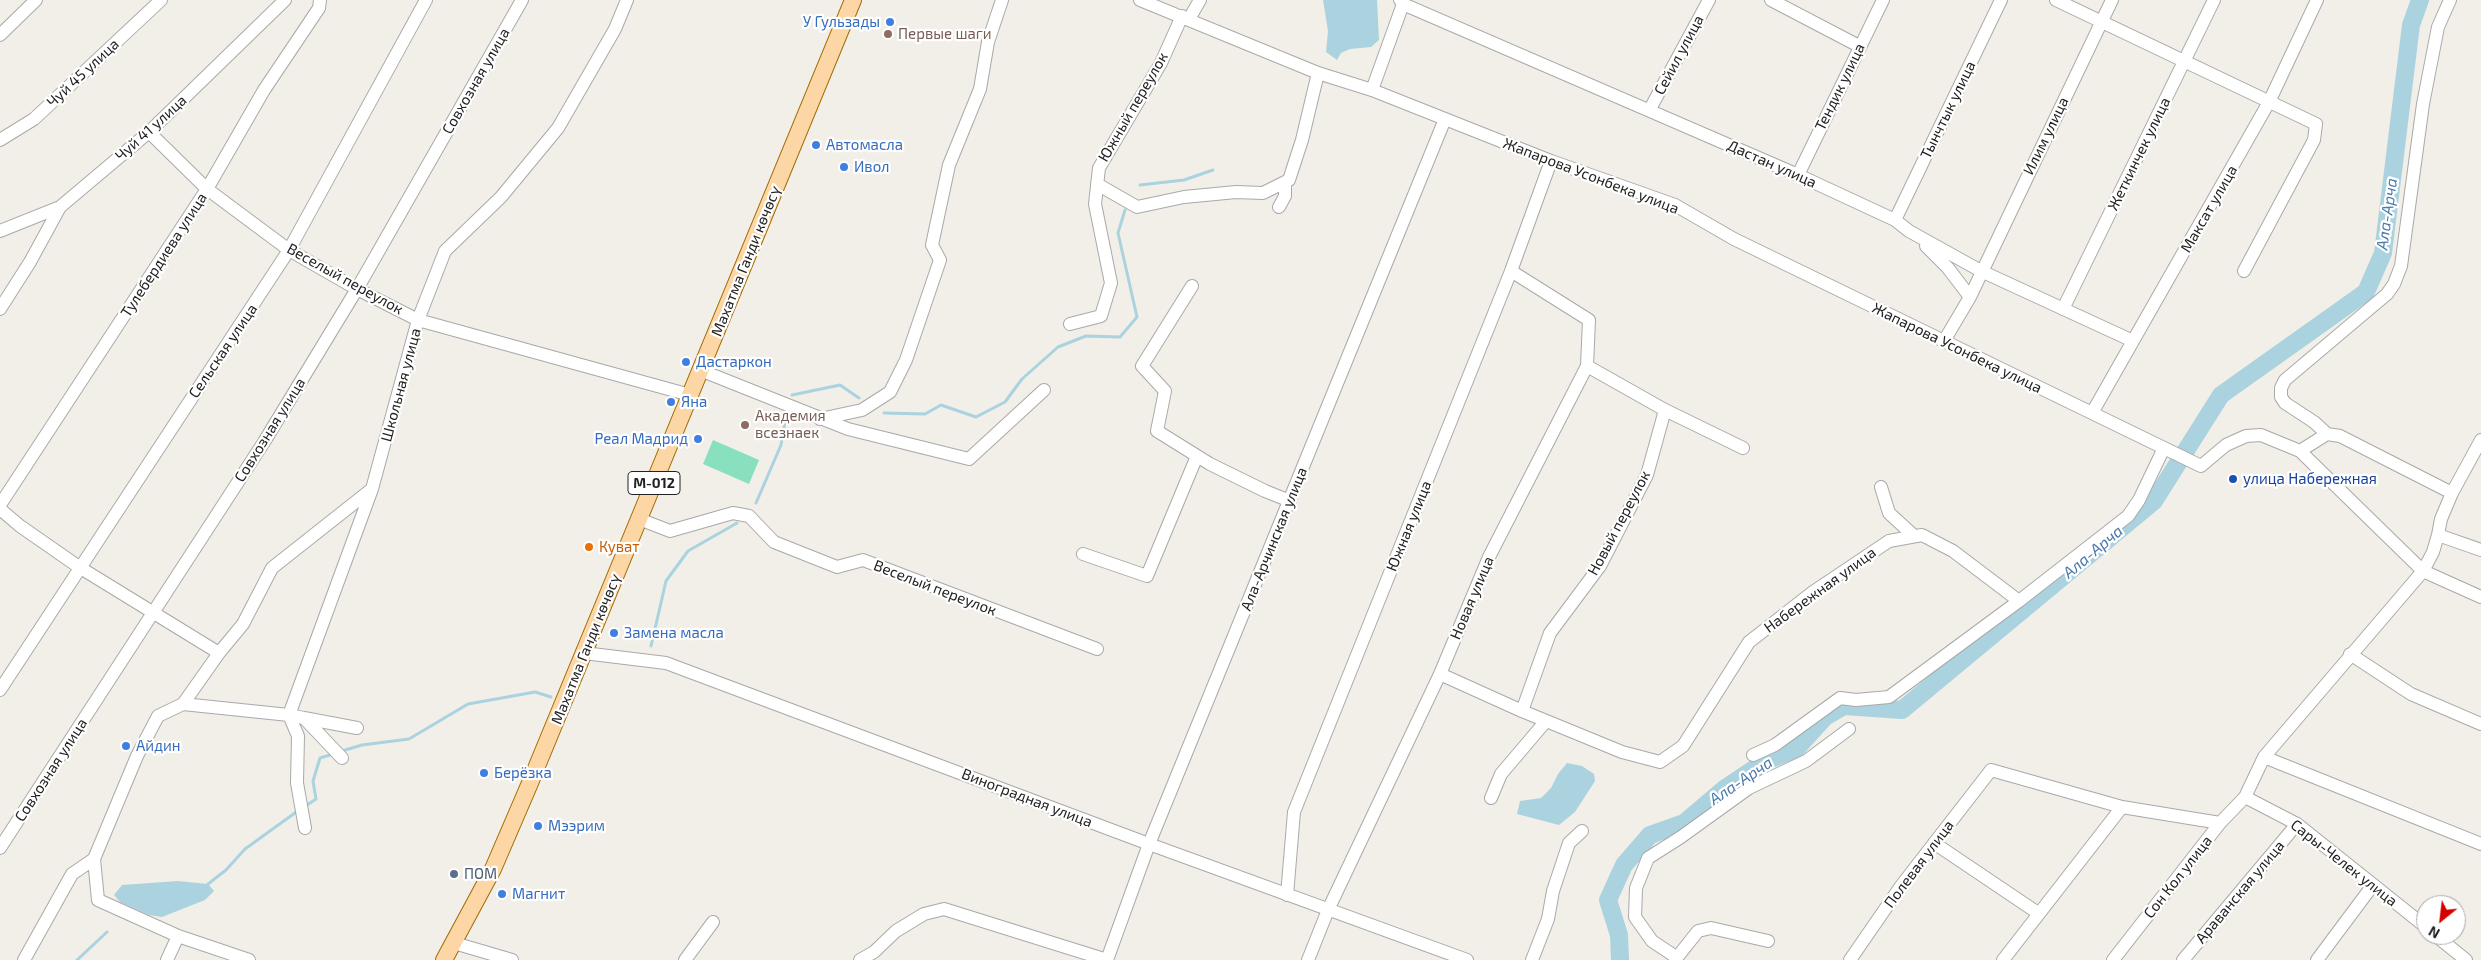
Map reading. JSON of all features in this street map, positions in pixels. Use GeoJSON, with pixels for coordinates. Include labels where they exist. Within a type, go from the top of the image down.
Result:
{"type":"FeatureCollection","features":[{"type":"Feature","properties":{"kind":"main road","name":"Махатма Ганди көчөсү"},"geometry":{"type":"LineString","coordinates":[[444,960],[496,861],[584,653],[853,0]]}},
{"type":"Feature","properties":{"kind":"street"},"geometry":{"type":"LineString","coordinates":[[0,35],[36,0]]}},
{"type":"Feature","properties":{"kind":"street","name":"Чуй 45 улица"},"geometry":{"type":"LineString","coordinates":[[0,140],[34,119],[162,0]]}},
{"type":"Feature","properties":{"kind":"street","name":"Чуй 41 улица"},"geometry":{"type":"LineString","coordinates":[[0,231],[60,206],[149,132],[285,0]]}},
{"type":"Feature","properties":{"kind":"street","name":"Тулебердиева улица"},"geometry":{"type":"LineString","coordinates":[[0,505],[207,189],[264,90],[319,8],[320,0]]}},
{"type":"Feature","properties":{"kind":"street","name":"Сельская улица"},"geometry":{"type":"LineString","coordinates":[[0,690],[79,567],[290,250],[426,0]]}},
{"type":"Feature","properties":{"kind":"street","name":"Совхозная улица"},"geometry":{"type":"LineString","coordinates":[[0,848],[264,442],[357,289],[522,0]]}},
{"type":"Feature","properties":{"kind":"street","name":"Школьная улица"},"geometry":{"type":"LineString","coordinates":[[288,715],[372,489],[418,320],[445,251],[502,197],[558,128],[615,29],[627,0]]}},
{"type":"Feature","properties":{"kind":"street"},"geometry":{"type":"LineString","coordinates":[[820,419],[862,410],[890,392],[906,360],[940,260],[932,245],[949,165],[980,89],[988,42],[1002,0]]}},
{"type":"Feature","properties":{"kind":"street","name":"Жапарова Усонбека улица"},"geometry":{"type":"LineString","coordinates":[[1140,0],[1318,73],[1372,90],[1551,162],[1676,205],[1734,239],[2201,466],[2226,445],[2246,436],[2261,436],[2300,451]]}},
{"type":"Feature","properties":{"kind":"street","name":"Южный переулок"},"geometry":{"type":"LineString","coordinates":[[1070,324],[1101,316],[1111,283],[1095,204],[1099,168],[1161,63],[1185,18],[1200,0]]}},
{"type":"Feature","properties":{"kind":"street","name":"Сейил улица"},"geometry":{"type":"LineString","coordinates":[[1650,109],[1709,0]]}},
{"type":"Feature","properties":{"kind":"street"},"geometry":{"type":"LineString","coordinates":[[1771,0],[1860,46]]}},
{"type":"Feature","properties":{"kind":"street","name":"Тендик улица"},"geometry":{"type":"LineString","coordinates":[[1798,175],[1883,0]]}},
{"type":"Feature","properties":{"kind":"street","name":"Тынчтык улица"},"geometry":{"type":"LineString","coordinates":[[1895,220],[2001,0]]}},
{"type":"Feature","properties":{"kind":"street"},"geometry":{"type":"LineString","coordinates":[[2056,0],[2316,124],[2314,140],[2244,270]]}},
{"type":"Feature","properties":{"kind":"street","name":"Илим улица"},"geometry":{"type":"LineString","coordinates":[[1944,341],[1970,297],[1980,271],[2112,0]]}},
{"type":"Feature","properties":{"kind":"street","name":"Жеткинчек улица"},"geometry":{"type":"LineString","coordinates":[[2063,309],[2214,0]]}},
{"type":"Feature","properties":{"kind":"street","name":"Максат улица"},"geometry":{"type":"LineString","coordinates":[[2092,413],[2269,102],[2317,0]]}},
{"type":"Feature","properties":{"kind":"street"},"geometry":{"type":"LineString","coordinates":[[2450,0],[2438,27],[2422,104],[2401,266],[2394,284],[2387,294],[2286,380],[2281,388],[2281,397],[2285,403],[2309,418],[2327,434],[2340,436],[2452,493]]}},
{"type":"Feature","properties":{"kind":"street"},"geometry":{"type":"LineString","coordinates":[[1372,90],[1402,2]]}},
{"type":"Feature","properties":{"kind":"street","name":"Дастан улица"},"geometry":{"type":"LineString","coordinates":[[1402,2],[1798,175],[1895,220],[1908,231],[1980,271],[2133,341]]}},
{"type":"Feature","properties":{"kind":"street"},"geometry":{"type":"LineString","coordinates":[[1097,184],[1138,207],[1184,197],[1236,192],[1264,193],[1288,180],[1302,140],[1318,73]]}},
{"type":"Feature","properties":{"kind":"street","name":"Ала-Арчинская улица"},"geometry":{"type":"LineString","coordinates":[[1107,960],[1149,844],[1444,119]]}},
{"type":"Feature","properties":{"kind":"street","name":"Веселый переулок"},"geometry":{"type":"LineString","coordinates":[[149,132],[207,189],[290,250],[357,289],[418,320],[690,395]]}},
{"type":"Feature","properties":{"kind":"street","name":"Южная улица"},"geometry":{"type":"LineString","coordinates":[[1287,895],[1294,812],[1511,271],[1551,162]]}},
{"type":"Feature","properties":{"kind":"street"},"geometry":{"type":"LineString","coordinates":[[1279,207],[1285,196],[1285,182]]}},
{"type":"Feature","properties":{"kind":"street"},"geometry":{"type":"LineString","coordinates":[[0,309],[30,262],[60,206]]}},
{"type":"Feature","properties":{"kind":"street"},"geometry":{"type":"LineString","coordinates":[[1908,231],[1935,254],[1970,297]]}},
{"type":"Feature","properties":{"kind":"street","name":"Новая улица"},"geometry":{"type":"LineString","coordinates":[[1308,960],[1328,910],[1440,674],[1489,557],[1587,366],[1590,320],[1511,271]]}},
{"type":"Feature","properties":{"kind":"street"},"geometry":{"type":"LineString","coordinates":[[1192,286],[1142,366],[1164,391],[1157,431],[1197,456],[1265,491],[1290,501]]}},
{"type":"Feature","properties":{"kind":"street"},"geometry":{"type":"LineString","coordinates":[[1587,366],[1665,410],[1743,448]]}},
{"type":"Feature","properties":{"kind":"street"},"geometry":{"type":"LineString","coordinates":[[700,370],[848,430],[969,459],[1044,390]]}},
{"type":"Feature","properties":{"kind":"street","name":"Новый переулок"},"geometry":{"type":"LineString","coordinates":[[1522,711],[1550,633],[1600,566],[1647,475],[1665,410]]}},
{"type":"Feature","properties":{"kind":"street"},"geometry":{"type":"LineString","coordinates":[[2327,434],[2300,451],[2423,571],[2481,598]]}},
{"type":"Feature","properties":{"kind":"street"},"geometry":{"type":"LineString","coordinates":[[2245,797],[2264,757],[2350,654],[2423,571],[2433,552],[2442,518],[2452,493],[2481,440]]}},
{"type":"Feature","properties":{"kind":"street"},"geometry":{"type":"LineString","coordinates":[[1753,755],[1775,745],[1840,698],[1889,697],[2019,600],[2128,516],[2140,500],[2164,448]]}},
{"type":"Feature","properties":{"kind":"street"},"geometry":{"type":"LineString","coordinates":[[1083,554],[1147,576],[1197,456]]}},
{"type":"Feature","properties":{"kind":"street"},"geometry":{"type":"LineString","coordinates":[[1880,487],[1889,513],[1914,536]]}},
{"type":"Feature","properties":{"kind":"street"},"geometry":{"type":"LineString","coordinates":[[249,960],[178,936],[98,900],[94,859],[137,756],[158,716],[183,704],[219,653],[243,624],[272,568],[372,489]]}},
{"type":"Feature","properties":{"kind":"street"},"geometry":{"type":"LineString","coordinates":[[0,509],[20,526],[79,567],[219,653]]}},
{"type":"Feature","properties":{"kind":"street","name":"Веселый переулок"},"geometry":{"type":"LineString","coordinates":[[639,519],[670,531],[733,513],[749,516],[774,542],[837,567],[863,560],[1097,649]]}},
{"type":"Feature","properties":{"kind":"street","name":"Набережная улица"},"geometry":{"type":"LineString","coordinates":[[1440,674],[1522,711],[1622,752],[1660,762],[1683,746],[1750,642],[1813,592],[1889,541],[1922,535],[1953,551],[2019,600]]}},
{"type":"Feature","properties":{"kind":"street"},"geometry":{"type":"LineString","coordinates":[[2438,535],[2481,550]]}},
{"type":"Feature","properties":{"kind":"street","name":"Виноградная улица"},"geometry":{"type":"LineString","coordinates":[[584,653],[666,662],[1149,844],[1467,960]]}},
{"type":"Feature","properties":{"kind":"street"},"geometry":{"type":"LineString","coordinates":[[2350,654],[2411,694],[2481,724]]}},
{"type":"Feature","properties":{"kind":"street"},"geometry":{"type":"LineString","coordinates":[[183,704],[288,715],[357,728]]}},
{"type":"Feature","properties":{"kind":"street"},"geometry":{"type":"LineString","coordinates":[[288,715],[298,736],[297,783],[306,828]]}},
{"type":"Feature","properties":{"kind":"street"},"geometry":{"type":"LineString","coordinates":[[304,718],[342,758]]}},
{"type":"Feature","properties":{"kind":"street"},"geometry":{"type":"LineString","coordinates":[[1491,798],[1501,774],[1546,721]]}},
{"type":"Feature","properties":{"kind":"street"},"geometry":{"type":"LineString","coordinates":[[1768,941],[1711,928],[1698,931],[1675,959],[1652,941],[1635,917],[1636,888],[1648,858],[1681,838],[1749,788],[1806,761],[1849,729]]}},
{"type":"Feature","properties":{"kind":"street"},"geometry":{"type":"LineString","coordinates":[[2264,757],[2481,844]]}},
{"type":"Feature","properties":{"kind":"street","name":"Полевая улица"},"geometry":{"type":"LineString","coordinates":[[1850,960],[1934,843],[1991,770],[2122,807]]}},
{"type":"Feature","properties":{"kind":"street","name":"Сон Кол улица"},"geometry":{"type":"LineString","coordinates":[[2113,960],[2220,823],[2245,797]]}},
{"type":"Feature","properties":{"kind":"street","name":"Сары-Челек улица"},"geometry":{"type":"LineString","coordinates":[[2245,797],[2297,824],[2416,920]]}},
{"type":"Feature","properties":{"kind":"street"},"geometry":{"type":"LineString","coordinates":[[2003,960],[2122,807],[2220,823]]}},
{"type":"Feature","properties":{"kind":"street","name":"Араванская улица"},"geometry":{"type":"LineString","coordinates":[[2183,960],[2297,824]]}},
{"type":"Feature","properties":{"kind":"street"},"geometry":{"type":"LineString","coordinates":[[1532,960],[1548,919],[1553,891],[1569,843],[1582,831]]}},
{"type":"Feature","properties":{"kind":"street"},"geometry":{"type":"LineString","coordinates":[[1934,843],[2038,913]]}},
{"type":"Feature","properties":{"kind":"street"},"geometry":{"type":"LineString","coordinates":[[24,960],[72,874],[94,859]]}},
{"type":"Feature","properties":{"kind":"street"},"geometry":{"type":"LineString","coordinates":[[2317,960],[2374,885]]}},
{"type":"Feature","properties":{"kind":"street"},"geometry":{"type":"LineString","coordinates":[[860,960],[874,952],[896,930],[924,914],[944,909],[1107,960]]}},
{"type":"Feature","properties":{"kind":"street"},"geometry":{"type":"LineString","coordinates":[[685,960],[713,922]]}},
{"type":"Feature","properties":{"kind":"street"},"geometry":{"type":"LineString","coordinates":[[167,960],[178,936]]}},
{"type":"Feature","properties":{"kind":"street"},"geometry":{"type":"LineString","coordinates":[[454,943],[512,960]]}},
{"type":"Feature","properties":{"kind":"street"},"geometry":{"type":"LineString","coordinates":[[2447,945],[2466,960]]}},
{"type":"Feature","properties":{"kind":"green space"},"geometry":{"type":"Polygon","coordinates":[[[713,440],[759,460],[749,484],[703,464],[713,440]]]}},
{"type":"Feature","properties":{"kind":"water"},"geometry":{"type":"Polygon","coordinates":[[[1323,0],[1377,0],[1379,40],[1371,47],[1350,49],[1341,53],[1337,60],[1326,52],[1328,31],[1323,0]]]}},
{"type":"Feature","properties":{"kind":"water"},"geometry":{"type":"Polygon","coordinates":[[[1567,763],[1582,766],[1594,774],[1595,781],[1575,812],[1559,825],[1517,814],[1520,801],[1541,798],[1551,788],[1558,774],[1567,763]]]}},
{"type":"Feature","properties":{"kind":"water"},"geometry":{"type":"Polygon","coordinates":[[[178,881],[208,884],[214,891],[205,900],[162,917],[149,915],[120,902],[114,895],[122,885],[178,881]]]}},
{"type":"Feature","properties":{"kind":"waterway","name":"Ала-Арча"},"geometry":{"type":"LineString","coordinates":[[1620,960],[1619,935],[1608,900],[1624,865],[1650,835],[1684,823],[1724,789],[1766,761],[1796,749],[1825,717],[1844,706],[1902,710],[2154,501],[2221,395],[2366,292],[2383,253],[2411,25],[2420,0]]}},
{"type":"Feature","properties":{"kind":"waterway"},"geometry":{"type":"LineString","coordinates":[[1140,185],[1184,180],[1213,170]]}},
{"type":"Feature","properties":{"kind":"waterway"},"geometry":{"type":"LineString","coordinates":[[884,413],[925,414],[941,405],[976,417],[1005,402],[1022,379],[1058,347],[1086,336],[1120,337],[1137,317],[1118,233],[1125,210]]}},
{"type":"Feature","properties":{"kind":"waterway"},"geometry":{"type":"LineString","coordinates":[[792,395],[840,385],[859,398]]}},
{"type":"Feature","properties":{"kind":"waterway"},"geometry":{"type":"LineString","coordinates":[[756,503],[781,445],[786,416]]}},
{"type":"Feature","properties":{"kind":"waterway"},"geometry":{"type":"LineString","coordinates":[[651,646],[666,581],[688,551],[737,523]]}},
{"type":"Feature","properties":{"kind":"waterway"},"geometry":{"type":"LineString","coordinates":[[342,751],[362,745],[409,739],[468,704],[535,692],[551,697]]}},
{"type":"Feature","properties":{"kind":"waterway"},"geometry":{"type":"LineString","coordinates":[[304,807],[316,799],[313,781],[320,758],[333,754]]}},
{"type":"Feature","properties":{"kind":"waterway"},"geometry":{"type":"LineString","coordinates":[[208,884],[226,870],[245,849],[299,810]]}},
{"type":"Feature","properties":{"kind":"waterway"},"geometry":{"type":"LineString","coordinates":[[77,960],[107,932]]}},
{"type":"Feature","properties":{"kind":"place","name":"У Гульзады"},"geometry":{"type":"Point","coordinates":[890,22]}},
{"type":"Feature","properties":{"kind":"place","name":"Первые шаги"},"geometry":{"type":"Point","coordinates":[888,34]}},
{"type":"Feature","properties":{"kind":"place","name":"Автомасла"},"geometry":{"type":"Point","coordinates":[816,145]}},
{"type":"Feature","properties":{"kind":"place","name":"Ивол"},"geometry":{"type":"Point","coordinates":[844,167]}},
{"type":"Feature","properties":{"kind":"place","name":"Дастаркон"},"geometry":{"type":"Point","coordinates":[686,362]}},
{"type":"Feature","properties":{"kind":"place","name":"Яна"},"geometry":{"type":"Point","coordinates":[671,402]}},
{"type":"Feature","properties":{"kind":"place","name":"Академия всезнаек"},"geometry":{"type":"Point","coordinates":[745,425]}},
{"type":"Feature","properties":{"kind":"place","name":"Реал Мадрид"},"geometry":{"type":"Point","coordinates":[698,439]}},
{"type":"Feature","properties":{"kind":"place","name":"улица Набережная"},"geometry":{"type":"Point","coordinates":[2233,479]}},
{"type":"Feature","properties":{"kind":"place","name":"Куват"},"geometry":{"type":"Point","coordinates":[589,547]}},
{"type":"Feature","properties":{"kind":"place","name":"Замена масла"},"geometry":{"type":"Point","coordinates":[614,633]}},
{"type":"Feature","properties":{"kind":"place","name":"Айдин"},"geometry":{"type":"Point","coordinates":[126,746]}},
{"type":"Feature","properties":{"kind":"place","name":"Берёзка"},"geometry":{"type":"Point","coordinates":[484,773]}},
{"type":"Feature","properties":{"kind":"place","name":"Мээрим"},"geometry":{"type":"Point","coordinates":[538,826]}},
{"type":"Feature","properties":{"kind":"place","name":"ПОМ"},"geometry":{"type":"Point","coordinates":[454,874]}},
{"type":"Feature","properties":{"kind":"place","name":"Магнит"},"geometry":{"type":"Point","coordinates":[502,894]}}]}
